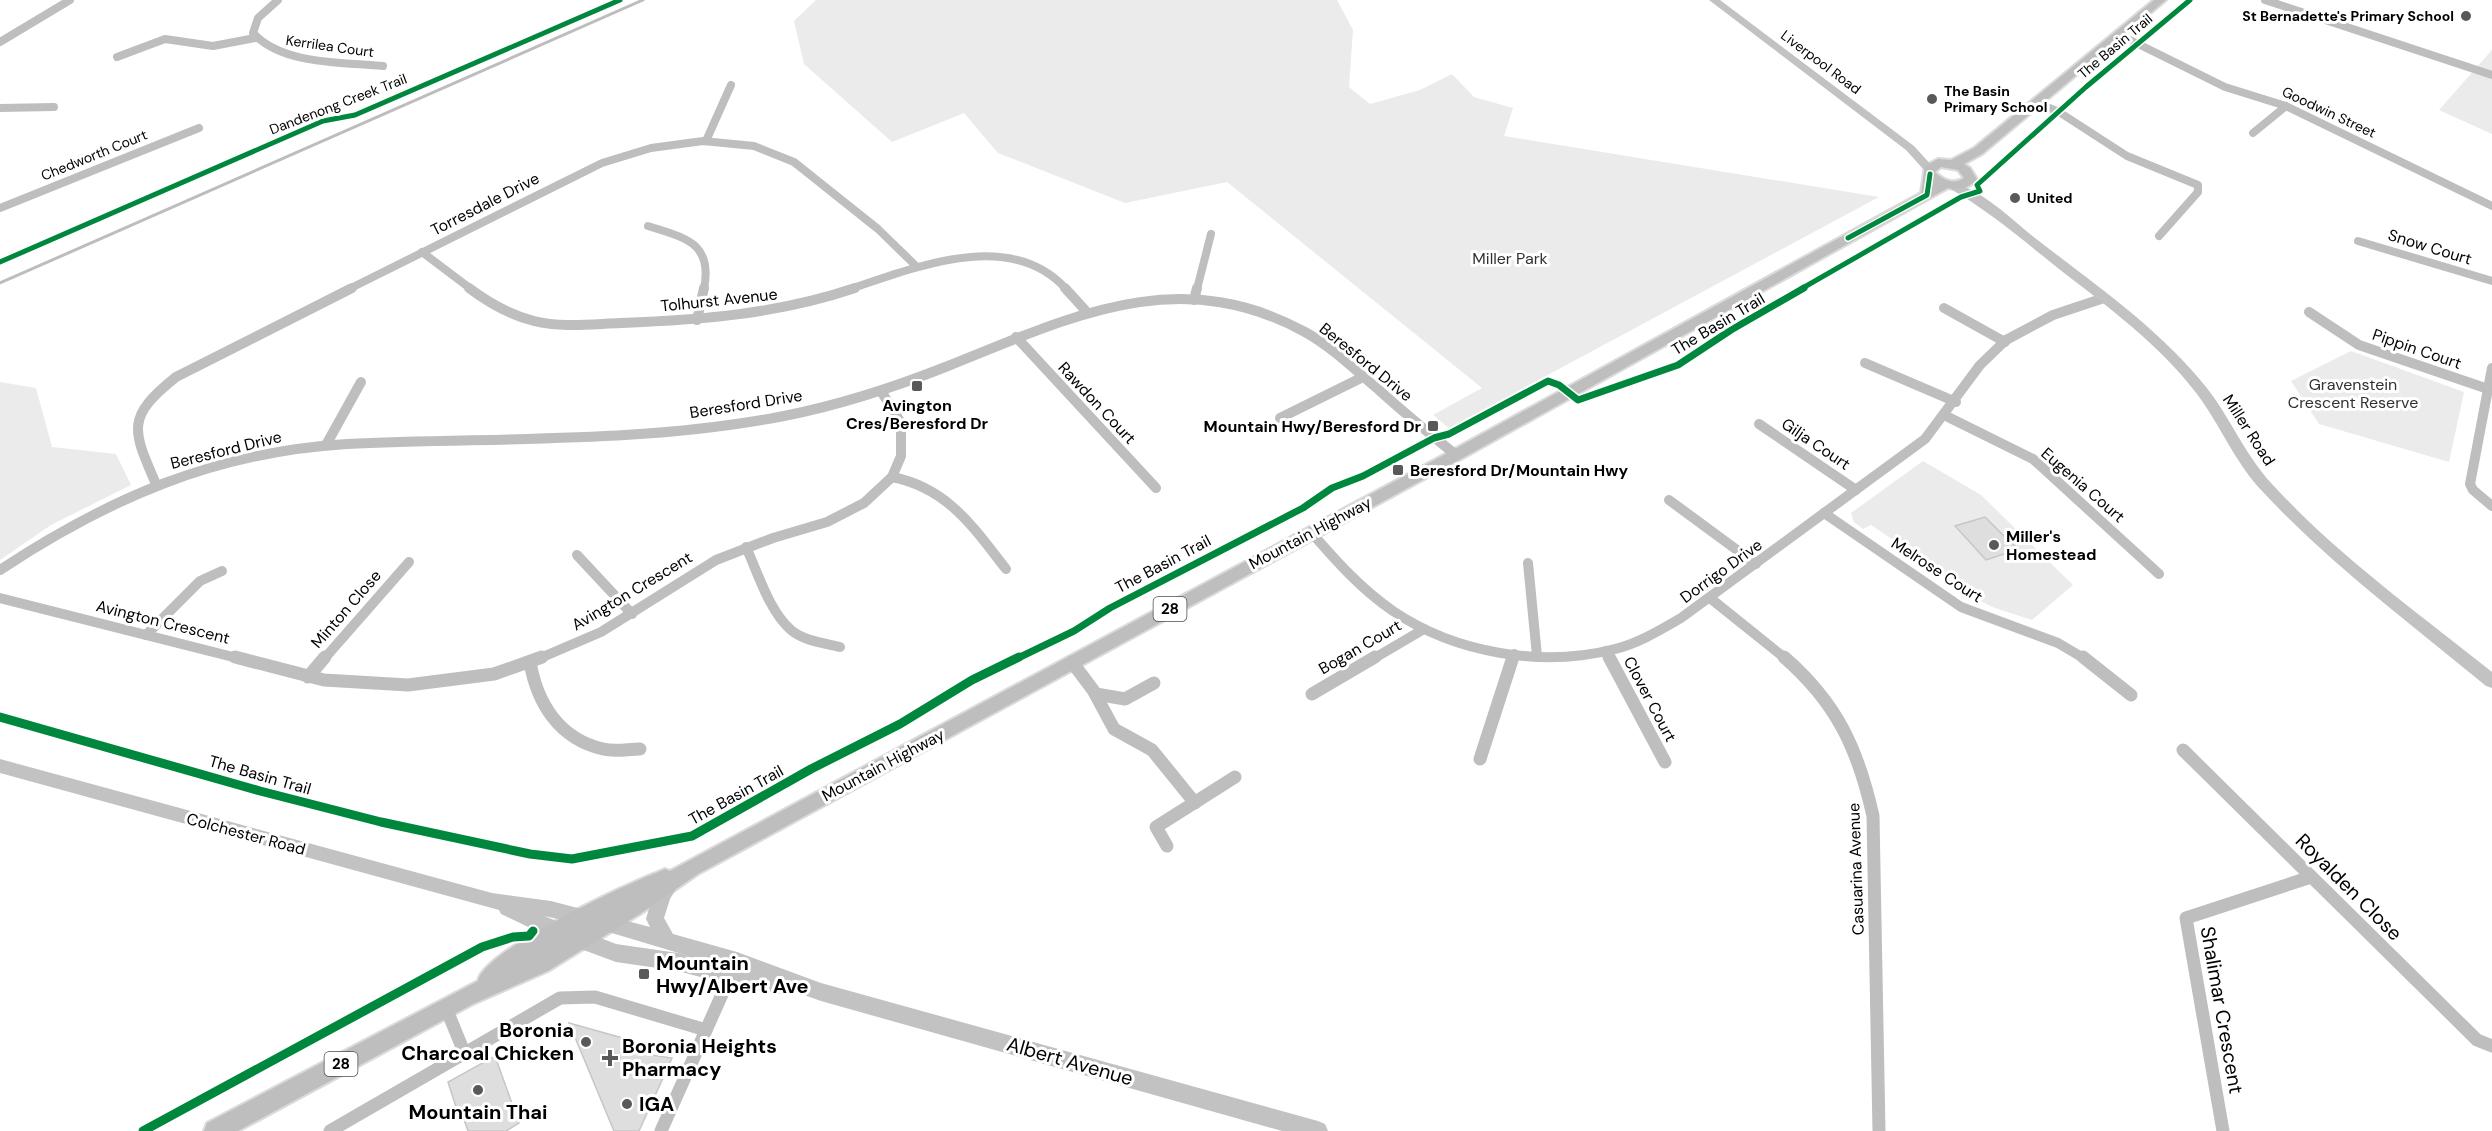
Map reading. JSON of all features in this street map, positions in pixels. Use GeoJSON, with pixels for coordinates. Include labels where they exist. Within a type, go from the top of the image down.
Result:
{"type":"FeatureCollection","features":[{"type":"Feature","properties":{"kind":"main road","name":"Liverpool Road"},"geometry":{"type":"LineString","coordinates":[[1714,0],[1910,148],[1929,172]]}},
{"type":"Feature","properties":{"kind":"main road"},"geometry":{"type":"LineString","coordinates":[[1950,164],[1978,151],[2161,0]]}},
{"type":"Feature","properties":{"kind":"main road","name":"Liverpool Road"},"geometry":{"type":"LineString","coordinates":[[1910,148],[1950,164]]}},
{"type":"Feature","properties":{"kind":"main road"},"geometry":{"type":"LineString","coordinates":[[1927,195],[1929,172],[1938,163],[1950,164],[1968,176],[1978,151]]}},
{"type":"Feature","properties":{"kind":"main road"},"geometry":{"type":"LineString","coordinates":[[1929,172],[1949,185]]}},
{"type":"Feature","properties":{"kind":"main road","name":"28"},"geometry":{"type":"LineString","coordinates":[[1949,185],[1968,176]]}},
{"type":"Feature","properties":{"kind":"main road","name":"Miller Road"},"geometry":{"type":"LineString","coordinates":[[1968,176],[1978,199]]}},
{"type":"Feature","properties":{"kind":"main road","name":"Miller Road"},"geometry":{"type":"LineString","coordinates":[[1949,185],[1978,199],[2104,298],[2167,352],[2202,391],[2241,455],[2265,486],[2307,529],[2492,681]]}},
{"type":"Feature","properties":{"kind":"main road","name":"Mountain Highway"},"geometry":{"type":"LineString","coordinates":[[215,1131],[466,997],[541,964],[691,868],[1311,532],[1456,456],[1568,391],[1949,185]]}},
{"type":"Feature","properties":{"kind":"main road","name":"Colchester Road"},"geometry":{"type":"LineString","coordinates":[[0,766],[492,902],[551,909],[606,924]]}},
{"type":"Feature","properties":{"kind":"main road","name":"Mountain Highway"},"geometry":{"type":"LineString","coordinates":[[466,997],[558,932],[629,891],[691,868]]}},
{"type":"Feature","properties":{"kind":"main road"},"geometry":{"type":"LineString","coordinates":[[667,941],[655,919],[662,896],[674,879]]}},
{"type":"Feature","properties":{"kind":"main road","name":"Colchester Road"},"geometry":{"type":"LineString","coordinates":[[492,902],[558,932]]}},
{"type":"Feature","properties":{"kind":"main road","name":"Albert Avenue"},"geometry":{"type":"LineString","coordinates":[[606,924],[667,941],[733,968],[1318,1131]]}},
{"type":"Feature","properties":{"kind":"main road","name":"Albert Avenue"},"geometry":{"type":"LineString","coordinates":[[558,932],[616,953],[733,968]]}},
{"type":"Feature","properties":{"kind":"street"},"geometry":{"type":"LineString","coordinates":[[0,42],[70,0]]}},
{"type":"Feature","properties":{"kind":"street"},"geometry":{"type":"LineString","coordinates":[[117,57],[165,39],[213,46],[255,38],[253,28],[258,16],[278,0]]}},
{"type":"Feature","properties":{"kind":"street"},"geometry":{"type":"LineString","coordinates":[[2265,0],[2492,75]]}},
{"type":"Feature","properties":{"kind":"street","name":"Goodwin Street"},"geometry":{"type":"LineString","coordinates":[[2120,35],[2225,87],[2286,106],[2492,206]]}},
{"type":"Feature","properties":{"kind":"street","name":"Kerrilea Court"},"geometry":{"type":"LineString","coordinates":[[255,38],[269,47],[287,53],[382,66]]}},
{"type":"Feature","properties":{"kind":"street"},"geometry":{"type":"LineString","coordinates":[[706,141],[731,85]]}},
{"type":"Feature","properties":{"kind":"street"},"geometry":{"type":"LineString","coordinates":[[2037,103],[2059,112],[2127,156],[2198,185],[2198,192],[2159,236]]}},
{"type":"Feature","properties":{"kind":"street"},"geometry":{"type":"LineString","coordinates":[[2253,133],[2286,106]]}},
{"type":"Feature","properties":{"kind":"street"},"geometry":{"type":"LineString","coordinates":[[0,108],[54,107]]}},
{"type":"Feature","properties":{"kind":"street","name":"Chedworth Court"},"geometry":{"type":"LineString","coordinates":[[0,208],[177,135],[200,128]]}},
{"type":"Feature","properties":{"kind":"street","name":"Torresdale Drive"},"geometry":{"type":"LineString","coordinates":[[156,484],[135,432],[141,410],[157,391],[194,367],[422,252],[611,159],[651,147],[706,141],[740,144],[784,157],[886,233],[916,266]]}},
{"type":"Feature","properties":{"kind":"street"},"geometry":{"type":"LineString","coordinates":[[648,226],[693,242],[702,249],[708,261],[697,320]]}},
{"type":"Feature","properties":{"kind":"street"},"geometry":{"type":"LineString","coordinates":[[1194,300],[1211,234]]}},
{"type":"Feature","properties":{"kind":"street","name":"Snow Court"},"geometry":{"type":"LineString","coordinates":[[2358,241],[2492,281]]}},
{"type":"Feature","properties":{"kind":"street","name":"Tolhurst Avenue"},"geometry":{"type":"LineString","coordinates":[[422,252],[509,314],[534,322],[573,325],[697,320],[798,305],[845,293],[916,266],[976,256],[1026,263],[1062,281],[1085,310]]}},
{"type":"Feature","properties":{"kind":"street","name":"Dorrigo Drive"},"geometry":{"type":"LineString","coordinates":[[1311,532],[1368,592],[1424,629],[1467,646],[1514,654],[1537,656],[1606,651],[1642,640],[1681,618],[1925,439],[1946,416],[1979,366],[2028,325],[2053,314],[2104,298]]}},
{"type":"Feature","properties":{"kind":"street","name":"Beresford Drive"},"geometry":{"type":"LineString","coordinates":[[0,570],[63,530],[156,484],[236,460],[326,445],[690,429],[783,416],[881,391],[1085,310],[1122,302],[1194,300],[1264,314],[1305,332],[1363,377],[1456,456]]}},
{"type":"Feature","properties":{"kind":"street"},"geometry":{"type":"LineString","coordinates":[[1944,308],[2005,342]]}},
{"type":"Feature","properties":{"kind":"street","name":"Pippin Court"},"geometry":{"type":"LineString","coordinates":[[2309,312],[2359,345],[2488,389]]}},
{"type":"Feature","properties":{"kind":"street","name":"Rawdon Court"},"geometry":{"type":"LineString","coordinates":[[1016,337],[1156,488]]}},
{"type":"Feature","properties":{"kind":"street"},"geometry":{"type":"LineString","coordinates":[[1865,363],[1956,402]]}},
{"type":"Feature","properties":{"kind":"street"},"geometry":{"type":"LineString","coordinates":[[2492,368],[2470,484],[2473,490],[2492,506]]}},
{"type":"Feature","properties":{"kind":"street"},"geometry":{"type":"LineString","coordinates":[[1280,418],[1363,377]]}},
{"type":"Feature","properties":{"kind":"street"},"geometry":{"type":"LineString","coordinates":[[326,445],[361,382]]}},
{"type":"Feature","properties":{"kind":"street","name":"Avington Crescent"},"geometry":{"type":"LineString","coordinates":[[0,598],[308,677],[341,682],[408,686],[467,679],[530,662],[566,649],[632,614],[716,560],[746,547],[847,514],[880,490],[892,477],[901,456],[901,423],[881,391]]}},
{"type":"Feature","properties":{"kind":"street","name":"Eugenia Court"},"geometry":{"type":"LineString","coordinates":[[1946,416],[1989,435],[2033,459],[2159,574]]}},
{"type":"Feature","properties":{"kind":"street","name":"Gilja Court"},"geometry":{"type":"LineString","coordinates":[[1759,424],[1856,490]]}},
{"type":"Feature","properties":{"kind":"street"},"geometry":{"type":"LineString","coordinates":[[892,477],[904,478],[931,488],[951,503],[1006,569]]}},
{"type":"Feature","properties":{"kind":"street"},"geometry":{"type":"LineString","coordinates":[[1670,500],[1756,564]]}},
{"type":"Feature","properties":{"kind":"street","name":"Melrose Court"},"geometry":{"type":"LineString","coordinates":[[1824,513],[1961,607],[1982,618],[2060,644],[2096,666],[2131,695]]}},
{"type":"Feature","properties":{"kind":"street"},"geometry":{"type":"LineString","coordinates":[[746,547],[782,619],[790,629],[806,638],[840,646]]}},
{"type":"Feature","properties":{"kind":"street"},"geometry":{"type":"LineString","coordinates":[[577,555],[632,614]]}},
{"type":"Feature","properties":{"kind":"street","name":"Minton Close"},"geometry":{"type":"LineString","coordinates":[[308,677],[409,562]]}},
{"type":"Feature","properties":{"kind":"street"},"geometry":{"type":"LineString","coordinates":[[1528,563],[1537,656]]}},
{"type":"Feature","properties":{"kind":"street"},"geometry":{"type":"LineString","coordinates":[[146,635],[200,581],[222,571]]}},
{"type":"Feature","properties":{"kind":"street","name":"Casuarina Avenue"},"geometry":{"type":"LineString","coordinates":[[1710,598],[1803,672],[1826,698],[1858,754],[1868,787],[1873,816],[1879,1131]]}},
{"type":"Feature","properties":{"kind":"street","name":"Bogan Court"},"geometry":{"type":"LineString","coordinates":[[1312,694],[1424,629]]}},
{"type":"Feature","properties":{"kind":"street","name":"Clover Court"},"geometry":{"type":"LineString","coordinates":[[1606,651],[1665,762]]}},
{"type":"Feature","properties":{"kind":"street"},"geometry":{"type":"LineString","coordinates":[[1480,759],[1514,654]]}},
{"type":"Feature","properties":{"kind":"street"},"geometry":{"type":"LineString","coordinates":[[530,662],[538,700],[552,719],[582,743],[605,749],[640,749]]}},
{"type":"Feature","properties":{"kind":"street"},"geometry":{"type":"LineString","coordinates":[[1072,662],[1096,694],[1114,729],[1152,750],[1195,803]]}},
{"type":"Feature","properties":{"kind":"street"},"geometry":{"type":"LineString","coordinates":[[1096,694],[1125,699],[1154,683]]}},
{"type":"Feature","properties":{"kind":"street","name":"Royalden Close"},"geometry":{"type":"LineString","coordinates":[[2183,750],[2477,1040],[2492,1046]]}},
{"type":"Feature","properties":{"kind":"street"},"geometry":{"type":"LineString","coordinates":[[1167,846],[1156,827],[1235,777]]}},
{"type":"Feature","properties":{"kind":"street","name":"Shalimar Crescent"},"geometry":{"type":"LineString","coordinates":[[2223,1131],[2186,918],[2311,877]]}},
{"type":"Feature","properties":{"kind":"street"},"geometry":{"type":"LineString","coordinates":[[661,1131],[733,968]]}},
{"type":"Feature","properties":{"kind":"street"},"geometry":{"type":"LineString","coordinates":[[330,1131],[560,998],[596,997],[706,1030]]}},
{"type":"Feature","properties":{"kind":"street"},"geometry":{"type":"LineString","coordinates":[[446,1008],[464,1052]]}},
{"type":"Feature","properties":{"kind":"green space","name":"Miller Park"},"geometry":{"type":"Polygon","coordinates":[[[816,0],[1337,0],[1353,30],[1349,87],[1370,104],[1420,90],[1452,74],[1474,97],[1513,108],[1504,136],[1879,197],[1449,428],[1433,415],[1482,388],[1227,182],[1125,203],[998,153],[964,113],[892,142],[804,64],[794,21],[816,0]]]}},
{"type":"Feature","properties":{"kind":"green space"},"geometry":{"type":"Polygon","coordinates":[[[2492,50],[2492,134],[2439,110],[2492,50]]]}},
{"type":"Feature","properties":{"kind":"green space","name":"Gravenstein Crescent Reserve"},"geometry":{"type":"Polygon","coordinates":[[[2351,351],[2464,392],[2449,462],[2319,424],[2291,381],[2351,351]]]}},
{"type":"Feature","properties":{"kind":"green space"},"geometry":{"type":"Polygon","coordinates":[[[0,382],[36,388],[52,447],[116,454],[131,485],[51,525],[0,560],[0,382]]]}},
{"type":"Feature","properties":{"kind":"green space"},"geometry":{"type":"Polygon","coordinates":[[[1923,461],[1981,495],[2073,585],[2032,620],[1995,608],[1953,588],[1955,581],[1871,525],[1863,529],[1854,522],[1851,513],[1923,461]]]}},
{"type":"Feature","properties":{"kind":"building","name":"Miller's Homestead"},"geometry":{"type":"Polygon","coordinates":[[[1985,517],[2019,549],[1986,560],[1955,526],[1985,517]]]}},
{"type":"Feature","properties":{"kind":"building","name":"IGA"},"geometry":{"type":"Polygon","coordinates":[[[569,1023],[655,1047],[651,1055],[672,1058],[639,1131],[614,1131],[569,1023]]]}},
{"type":"Feature","properties":{"kind":"building"},"geometry":{"type":"Polygon","coordinates":[[[495,1056],[519,1123],[506,1131],[468,1131],[460,1108],[457,1110],[448,1082],[495,1056]]]}},
{"type":"Feature","properties":{"kind":"waterway"},"geometry":{"type":"LineString","coordinates":[[0,283],[643,0]]}},
{"type":"Feature","properties":{"kind":"cycle path","name":"Dandenong Creek Trail"},"geometry":{"type":"LineString","coordinates":[[0,262],[323,121],[355,115],[620,0]]}},
{"type":"Feature","properties":{"kind":"cycle path","name":"The Basin Trail"},"geometry":{"type":"LineString","coordinates":[[0,717],[260,791],[381,822],[530,854],[572,859],[692,836],[811,769],[900,724],[972,680],[1074,631],[1110,608],[1303,508],[1332,488],[1363,476],[1434,438],[1449,434],[1548,381],[1559,385],[1578,400],[1678,365],[1731,330],[1961,197],[1980,191],[1977,185],[2086,87],[2190,0]]}},
{"type":"Feature","properties":{"kind":"cycle path"},"geometry":{"type":"LineString","coordinates":[[1848,238],[1927,195],[1930,174]]}},
{"type":"Feature","properties":{"kind":"cycle path"},"geometry":{"type":"LineString","coordinates":[[143,1131],[482,947],[513,937],[529,936],[533,931]]}},
{"type":"Feature","properties":{"kind":"place","name":"St Bernadette's Primary School"},"geometry":{"type":"Point","coordinates":[2466,16]}},
{"type":"Feature","properties":{"kind":"place","name":"The Basin Primary School"},"geometry":{"type":"Point","coordinates":[1932,99]}},
{"type":"Feature","properties":{"kind":"place","name":"United"},"geometry":{"type":"Point","coordinates":[2015,198]}},
{"type":"Feature","properties":{"kind":"place","name":"Avington Cres/Beresford Dr"},"geometry":{"type":"Point","coordinates":[917,386]}},
{"type":"Feature","properties":{"kind":"place","name":"Mountain Hwy/Beresford Dr"},"geometry":{"type":"Point","coordinates":[1433,426]}},
{"type":"Feature","properties":{"kind":"place","name":"Beresford Dr/Mountain Hwy"},"geometry":{"type":"Point","coordinates":[1398,470]}},
{"type":"Feature","properties":{"kind":"place","name":"Miller's Homestead"},"geometry":{"type":"Point","coordinates":[1994,545]}},
{"type":"Feature","properties":{"kind":"place","name":"Mountain Hwy/Albert Ave"},"geometry":{"type":"Point","coordinates":[644,974]}},
{"type":"Feature","properties":{"kind":"place","name":"Boronia Charcoal Chicken"},"geometry":{"type":"Point","coordinates":[586,1042]}},
{"type":"Feature","properties":{"kind":"place","name":"Boronia Heights Pharmacy"},"geometry":{"type":"Point","coordinates":[610,1058]}},
{"type":"Feature","properties":{"kind":"place","name":"Mountain Thai"},"geometry":{"type":"Point","coordinates":[478,1090]}},
{"type":"Feature","properties":{"kind":"place","name":"IGA"},"geometry":{"type":"Point","coordinates":[627,1104]}}]}
